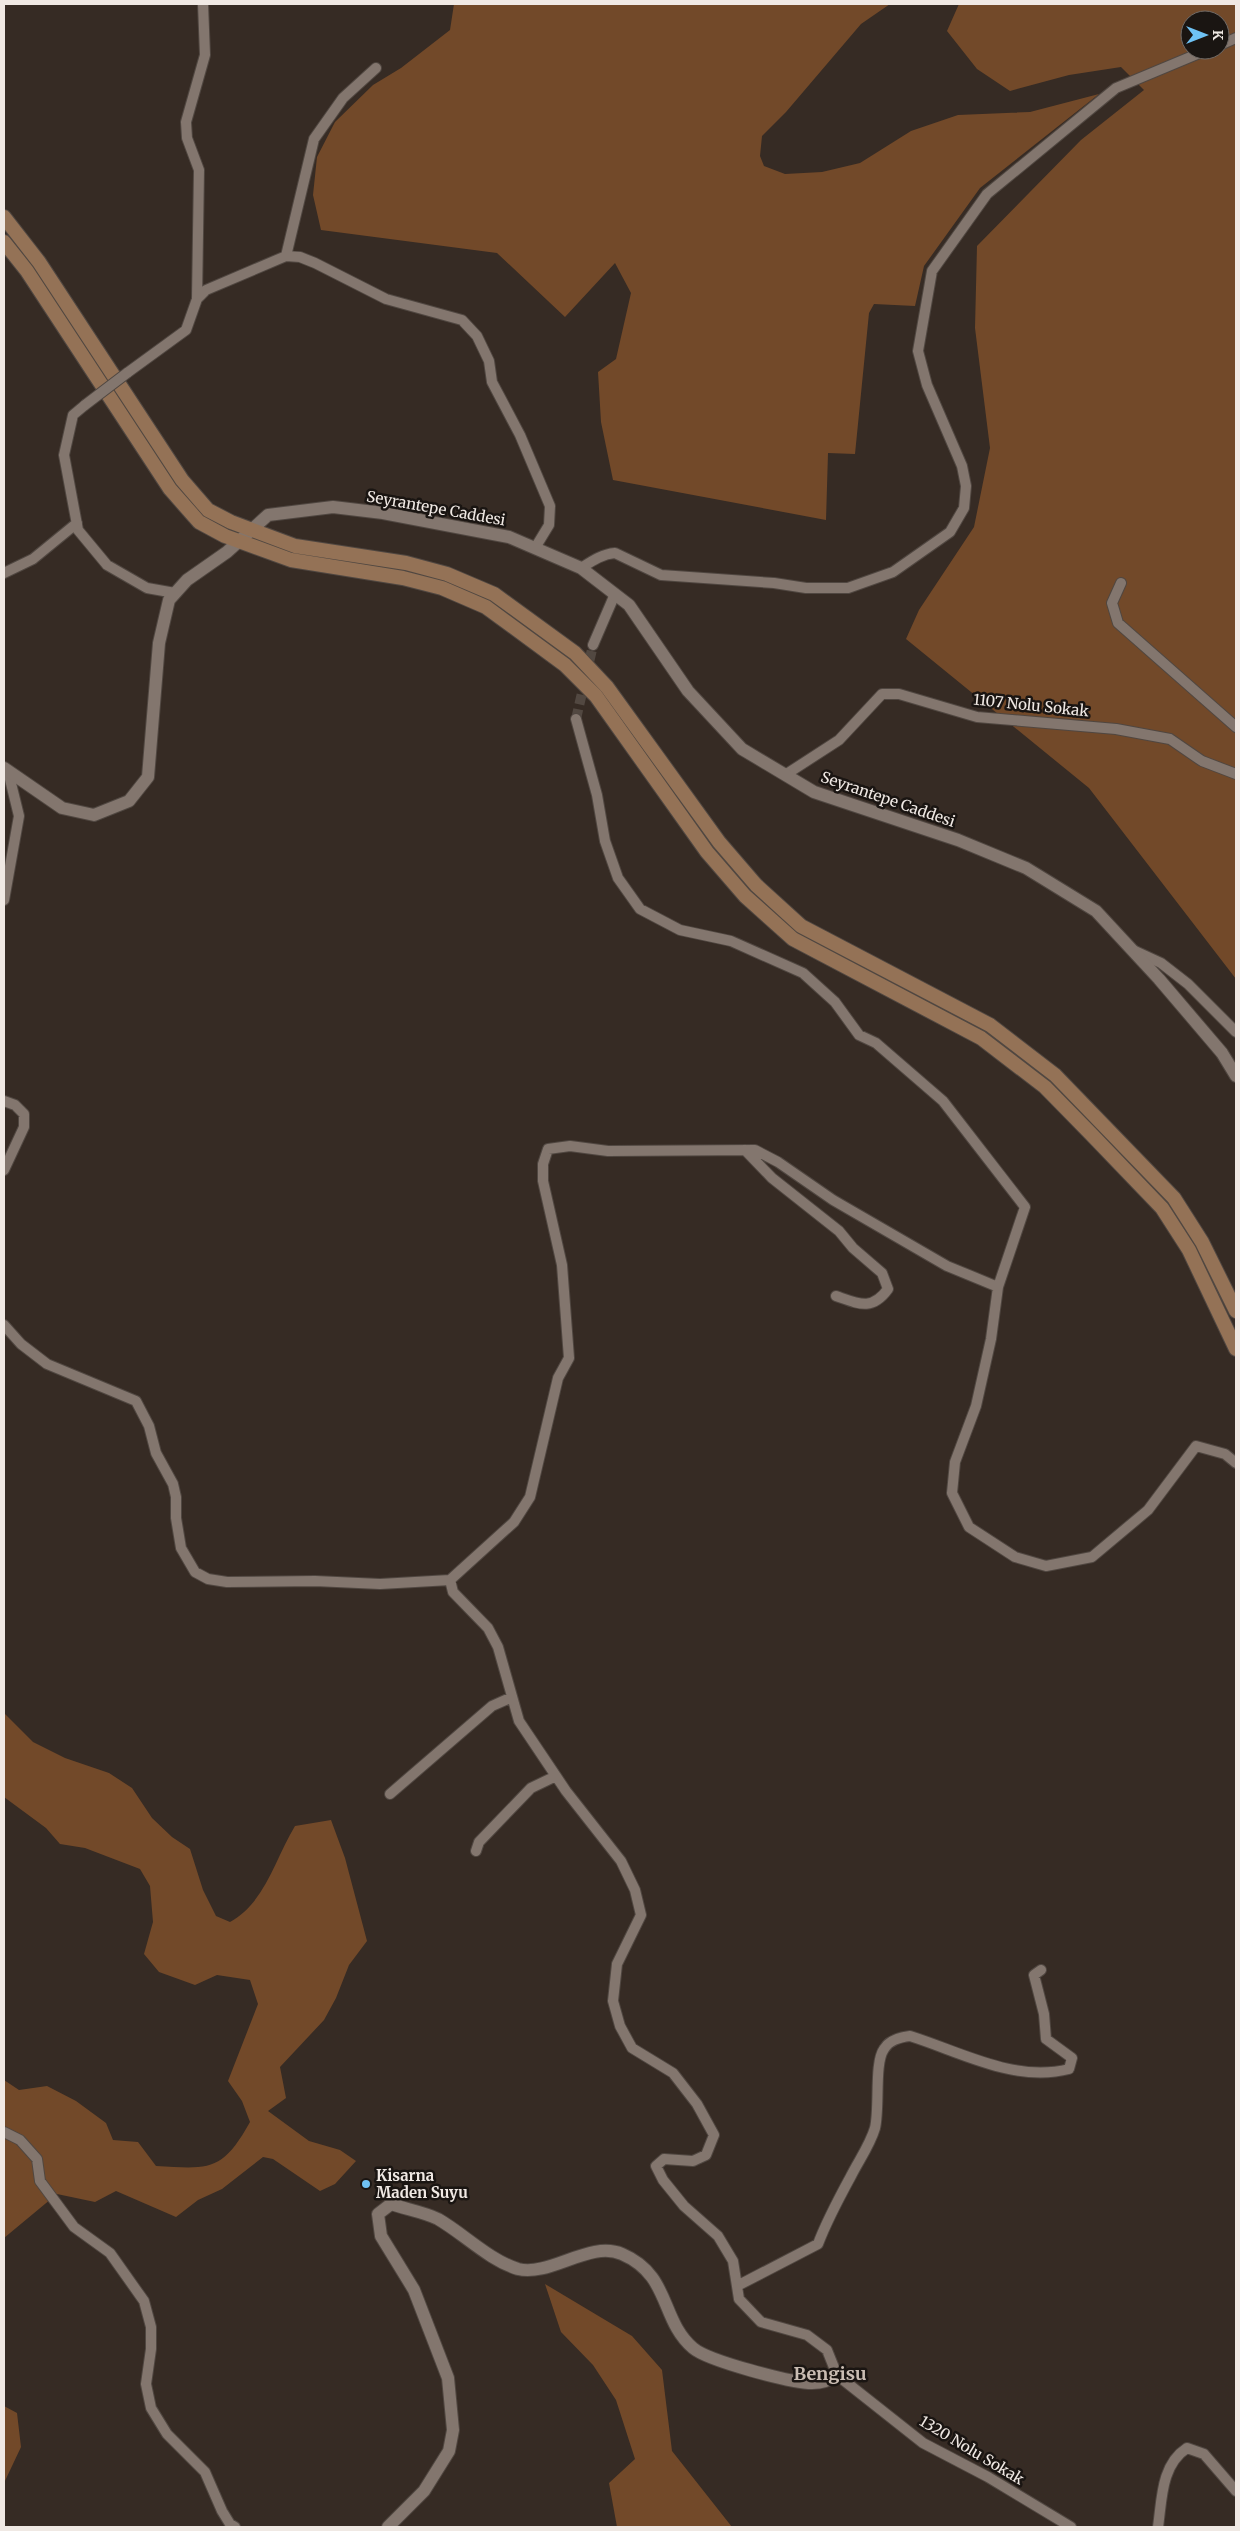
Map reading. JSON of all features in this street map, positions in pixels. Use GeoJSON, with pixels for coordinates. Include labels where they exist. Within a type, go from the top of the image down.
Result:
{"type":"FeatureCollection","features":[{"type":"Feature","properties":{"kind":"main road"},"geometry":{"type":"LineString","coordinates":[[4,217],[39,262],[182,480],[208,510],[231,522],[295,546],[406,563],[447,574],[494,594],[576,653],[608,687],[719,842],[756,885],[801,926],[990,1025],[1055,1075],[1174,1198],[1202,1242],[1236,1312]]}},
{"type":"Feature","properties":{"kind":"main road"},"geometry":{"type":"LineString","coordinates":[[4,242],[27,271],[170,490],[199,522],[239,542],[291,560],[403,578],[442,588],[486,607],[565,665],[596,696],[707,852],[745,896],[793,939],[981,1038],[1045,1087],[1162,1208],[1189,1250],[1236,1349]]}},
{"type":"Feature","properties":{"kind":"street"},"geometry":{"type":"LineString","coordinates":[[175,593],[147,588],[107,565],[78,530],[64,454],[73,414],[186,330],[197,299],[199,170],[187,138],[186,122],[206,55],[203,4]]}},
{"type":"Feature","properties":{"kind":"street"},"geometry":{"type":"LineString","coordinates":[[581,568],[593,560],[615,553],[661,575],[774,583],[806,588],[848,588],[893,572],[950,532],[964,508],[966,486],[962,466],[927,385],[918,351],[932,272],[987,194],[1116,88],[1183,60]]}},
{"type":"Feature","properties":{"kind":"street"},"geometry":{"type":"LineString","coordinates":[[286,256],[314,139],[343,98],[376,68]]}},
{"type":"Feature","properties":{"kind":"street"},"geometry":{"type":"LineString","coordinates":[[197,299],[206,290],[286,256],[300,257],[386,299],[462,320],[477,336],[489,361],[492,382],[520,435],[550,506],[549,525],[534,548]]}},
{"type":"Feature","properties":{"kind":"street","name":"Seyrantepe Caddesi"},"geometry":{"type":"LineString","coordinates":[[6,769],[62,808],[94,815],[129,801],[148,777],[159,643],[169,600],[187,580],[239,542],[268,516],[332,507],[383,513],[509,537],[581,568],[629,605],[688,691],[742,749],[814,792],[958,840],[1026,868],[1096,912],[1222,1053],[1236,1076]]}},
{"type":"Feature","properties":{"kind":"street"},"geometry":{"type":"LineString","coordinates":[[4,573],[33,559],[77,523]]}},
{"type":"Feature","properties":{"kind":"street"},"geometry":{"type":"LineString","coordinates":[[1121,583],[1112,603],[1118,622],[1236,727]]}},
{"type":"Feature","properties":{"kind":"street"},"geometry":{"type":"LineString","coordinates":[[593,645],[615,594]]}},
{"type":"Feature","properties":{"kind":"street","name":"1107 Nolu Sokak"},"geometry":{"type":"LineString","coordinates":[[786,775],[839,740],[882,694],[899,694],[976,717],[1116,729],[1170,739],[1202,760],[1236,774]]}},
{"type":"Feature","properties":{"kind":"street"},"geometry":{"type":"LineString","coordinates":[[576,719],[597,795],[605,841],[618,878],[640,909],[680,930],[731,941],[803,973],[835,1002],[859,1035],[876,1043],[943,1101],[1025,1207],[998,1287],[991,1339],[976,1406],[955,1462],[952,1492],[969,1527],[1015,1557],[1046,1566],[1092,1557],[1148,1510],[1196,1446],[1225,1454],[1236,1463]]}},
{"type":"Feature","properties":{"kind":"street"},"geometry":{"type":"LineString","coordinates":[[4,900],[19,816],[6,769]]}},
{"type":"Feature","properties":{"kind":"street"},"geometry":{"type":"LineString","coordinates":[[1131,949],[1161,963],[1188,984],[1236,1032]]}},
{"type":"Feature","properties":{"kind":"street"},"geometry":{"type":"LineString","coordinates":[[4,1101],[16,1105],[24,1114],[24,1127],[4,1170]]}},
{"type":"Feature","properties":{"kind":"street"},"geometry":{"type":"LineString","coordinates":[[4,1324],[21,1344],[46,1364],[136,1402],[149,1426],[156,1453],[173,1484],[181,1548],[195,1572],[208,1579],[227,1582],[315,1581],[380,1584],[450,1580],[514,1522],[530,1497],[558,1378],[569,1358],[562,1265],[542,1181],[542,1164],[548,1149],[570,1146],[608,1151],[755,1150],[778,1162],[833,1200],[947,1266],[998,1287]]}},
{"type":"Feature","properties":{"kind":"street"},"geometry":{"type":"LineString","coordinates":[[744,1150],[772,1178],[839,1230],[853,1248],[882,1273],[888,1289],[880,1300],[862,1305],[836,1296]]}},
{"type":"Feature","properties":{"kind":"street"},"geometry":{"type":"LineString","coordinates":[[388,2527],[424,2491],[449,2451],[453,2430],[448,2378],[414,2290],[381,2236],[378,2214],[391,2204],[436,2218],[489,2253],[518,2268],[538,2270],[580,2256],[599,2252],[619,2253],[634,2260],[658,2284],[680,2335],[694,2350],[745,2368],[782,2378],[811,2383],[829,2381],[837,2375],[827,2350],[807,2336],[761,2322],[739,2299],[732,2261],[718,2236],[684,2206],[663,2180],[656,2166],[664,2159],[693,2161],[706,2155],[714,2136],[697,2104],[672,2073],[632,2048],[620,2026],[613,2001],[616,1973],[617,1964],[640,1915],[635,1890],[621,1861],[556,1776],[519,1720],[498,1647],[488,1628],[453,1592],[450,1580]]}},
{"type":"Feature","properties":{"kind":"street"},"geometry":{"type":"LineString","coordinates":[[390,1794],[492,1706],[512,1696]]}},
{"type":"Feature","properties":{"kind":"street"},"geometry":{"type":"LineString","coordinates":[[476,1851],[479,1842],[531,1788],[556,1776]]}},
{"type":"Feature","properties":{"kind":"street"},"geometry":{"type":"LineString","coordinates":[[737,2286],[818,2244],[828,2217],[874,2128],[879,2099],[878,2067],[884,2048],[897,2038],[910,2036],[1002,2070],[1054,2073],[1069,2069],[1072,2058],[1046,2039],[1044,2014],[1034,1976],[1041,1970]]}},
{"type":"Feature","properties":{"kind":"street"},"geometry":{"type":"LineString","coordinates":[[4,2132],[20,2140],[37,2159],[40,2181],[74,2227],[110,2253],[144,2301],[152,2327],[152,2349],[146,2384],[152,2408],[167,2434],[206,2472],[222,2511],[230,2524],[235,2527]]}},
{"type":"Feature","properties":{"kind":"street","name":"1320 Nolu Sokak"},"geometry":{"type":"LineString","coordinates":[[837,2375],[923,2443],[988,2477],[1071,2527]]}},
{"type":"Feature","properties":{"kind":"street"},"geometry":{"type":"LineString","coordinates":[[1158,2527],[1166,2474],[1176,2456],[1187,2448],[1204,2454],[1236,2491]]}},
{"type":"Feature","properties":{"kind":"shaded area"},"geometry":{"type":"Polygon","coordinates":[[[454,4],[890,4],[861,24],[786,112],[762,136],[760,156],[764,166],[785,174],[822,172],[860,163],[911,131],[958,115],[1030,112],[1099,94],[980,188],[924,266],[915,306],[874,304],[869,313],[855,454],[828,453],[826,520],[613,480],[601,422],[598,372],[616,359],[631,293],[615,263],[565,317],[497,253],[321,230],[313,195],[317,157],[335,122],[373,85],[401,68],[450,30],[454,4]]]}},
{"type":"Feature","properties":{"kind":"shaded area"},"geometry":{"type":"Polygon","coordinates":[[[959,4],[1236,4],[1236,979],[1089,788],[906,639],[919,610],[974,527],[990,448],[975,328],[977,246],[1081,140],[1144,90],[1121,67],[1069,75],[1010,91],[977,69],[947,31],[959,4]]]}},
{"type":"Feature","properties":{"kind":"shaded area"},"geometry":{"type":"Polygon","coordinates":[[[4,1713],[33,1742],[65,1758],[109,1773],[132,1788],[152,1818],[172,1837],[190,1849],[203,1890],[216,1916],[230,1922],[242,1914],[261,1892],[295,1826],[331,1820],[345,1858],[367,1941],[349,1965],[336,1998],[324,2020],[280,2067],[286,2098],[268,2111],[309,2141],[340,2150],[356,2161],[335,2184],[320,2191],[273,2159],[263,2157],[222,2189],[198,2200],[176,2217],[116,2191],[95,2202],[57,2194],[4,2238],[4,2080],[19,2090],[47,2086],[76,2101],[106,2123],[113,2140],[138,2142],[156,2166],[202,2167],[213,2164],[222,2159],[231,2150],[250,2122],[242,2101],[228,2081],[258,2004],[250,1980],[217,1975],[195,1985],[159,1972],[144,1954],[153,1922],[150,1886],[140,1869],[85,1848],[60,1844],[46,1828],[4,1797],[4,1713]]]}},
{"type":"Feature","properties":{"kind":"shaded area"},"geometry":{"type":"Polygon","coordinates":[[[545,2284],[632,2336],[662,2370],[672,2451],[732,2527],[617,2527],[609,2483],[635,2459],[616,2400],[593,2365],[561,2332],[545,2284]]]}},
{"type":"Feature","properties":{"kind":"shaded area"},"geometry":{"type":"Polygon","coordinates":[[[4,2406],[17,2413],[21,2447],[4,2483],[4,2406]]]}},
{"type":"Feature","properties":{"kind":"tunnel"},"geometry":{"type":"LineString","coordinates":[[576,719],[593,645]]}},
{"type":"Feature","properties":{"kind":"place","name":"Kisarna Maden Suyu"},"geometry":{"type":"Point","coordinates":[366,2184]}},
{"type":"Feature","properties":{"kind":"district","name":"Bengisu"},"geometry":{"type":"Point","coordinates":[830,2373]}}]}
